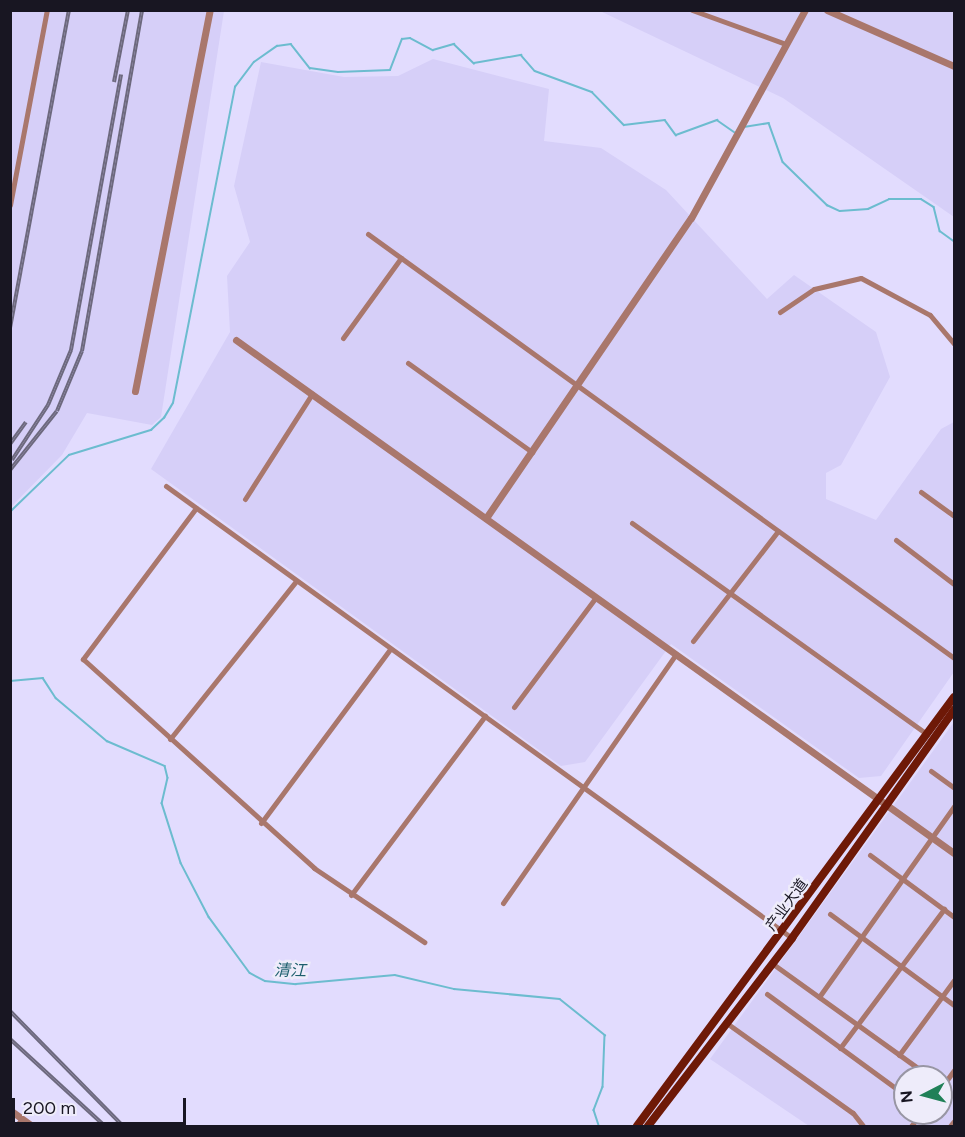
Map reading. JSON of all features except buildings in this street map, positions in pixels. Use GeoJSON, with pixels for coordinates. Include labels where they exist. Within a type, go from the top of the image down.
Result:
{"type":"FeatureCollection","features":[{"type":"Feature","properties":{"kind":"main road","name":"产业大道"},"geometry":{"type":"LineString","coordinates":[[637,1126],[788,935],[954,697]]}},
{"type":"Feature","properties":{"kind":"main road","name":"产业大道"},"geometry":{"type":"LineString","coordinates":[[882,801],[954,710]]}},
{"type":"Feature","properties":{"kind":"main road","name":"产业大道"},"geometry":{"type":"LineString","coordinates":[[648,1126],[773,964],[788,935]]}},
{"type":"Feature","properties":{"kind":"street"},"geometry":{"type":"LineString","coordinates":[[10,205],[47,10]]}},
{"type":"Feature","properties":{"kind":"street"},"geometry":{"type":"LineString","coordinates":[[135,391],[210,10]]}},
{"type":"Feature","properties":{"kind":"street"},"geometry":{"type":"LineString","coordinates":[[692,10],[786,44]]}},
{"type":"Feature","properties":{"kind":"street"},"geometry":{"type":"LineString","coordinates":[[486,518],[691,218],[805,10]]}},
{"type":"Feature","properties":{"kind":"street"},"geometry":{"type":"LineString","coordinates":[[827,10],[954,66]]}},
{"type":"Feature","properties":{"kind":"street"},"geometry":{"type":"LineString","coordinates":[[368,234],[954,658]]}},
{"type":"Feature","properties":{"kind":"street"},"geometry":{"type":"LineString","coordinates":[[343,338],[401,258]]}},
{"type":"Feature","properties":{"kind":"street"},"geometry":{"type":"LineString","coordinates":[[780,312],[814,289],[861,278],[930,315],[954,344]]}},
{"type":"Feature","properties":{"kind":"street"},"geometry":{"type":"LineString","coordinates":[[236,340],[954,854]]}},
{"type":"Feature","properties":{"kind":"street"},"geometry":{"type":"LineString","coordinates":[[408,363],[532,452]]}},
{"type":"Feature","properties":{"kind":"street"},"geometry":{"type":"LineString","coordinates":[[245,500],[312,394]]}},
{"type":"Feature","properties":{"kind":"street"},"geometry":{"type":"LineString","coordinates":[[166,486],[788,935]]}},
{"type":"Feature","properties":{"kind":"street"},"geometry":{"type":"LineString","coordinates":[[921,492],[954,516]]}},
{"type":"Feature","properties":{"kind":"street"},"geometry":{"type":"LineString","coordinates":[[196,508],[83,658],[261,823],[351,895],[424,942]]}},
{"type":"Feature","properties":{"kind":"street"},"geometry":{"type":"LineString","coordinates":[[632,523],[927,734]]}},
{"type":"Feature","properties":{"kind":"street"},"geometry":{"type":"LineString","coordinates":[[693,641],[778,531]]}},
{"type":"Feature","properties":{"kind":"street"},"geometry":{"type":"LineString","coordinates":[[896,540],[954,584]]}},
{"type":"Feature","properties":{"kind":"street"},"geometry":{"type":"LineString","coordinates":[[170,739],[296,581]]}},
{"type":"Feature","properties":{"kind":"street"},"geometry":{"type":"LineString","coordinates":[[514,707],[596,597]]}},
{"type":"Feature","properties":{"kind":"street"},"geometry":{"type":"LineString","coordinates":[[261,823],[390,649]]}},
{"type":"Feature","properties":{"kind":"street"},"geometry":{"type":"LineString","coordinates":[[503,903],[676,654]]}},
{"type":"Feature","properties":{"kind":"street"},"geometry":{"type":"LineString","coordinates":[[351,895],[485,716]]}},
{"type":"Feature","properties":{"kind":"street"},"geometry":{"type":"LineString","coordinates":[[931,771],[954,788]]}},
{"type":"Feature","properties":{"kind":"street"},"geometry":{"type":"LineString","coordinates":[[819,997],[954,806]]}},
{"type":"Feature","properties":{"kind":"street"},"geometry":{"type":"LineString","coordinates":[[870,855],[954,917]]}},
{"type":"Feature","properties":{"kind":"street"},"geometry":{"type":"LineString","coordinates":[[840,1048],[944,909]]}},
{"type":"Feature","properties":{"kind":"street"},"geometry":{"type":"LineString","coordinates":[[831,914],[954,1005]]}},
{"type":"Feature","properties":{"kind":"street"},"geometry":{"type":"LineString","coordinates":[[773,964],[913,1065]]}},
{"type":"Feature","properties":{"kind":"street"},"geometry":{"type":"LineString","coordinates":[[899,1055],[954,980]]}},
{"type":"Feature","properties":{"kind":"street"},"geometry":{"type":"LineString","coordinates":[[767,994],[893,1086]]}},
{"type":"Feature","properties":{"kind":"street"},"geometry":{"type":"LineString","coordinates":[[728,1024],[853,1113],[863,1126]]}},
{"type":"Feature","properties":{"kind":"street"},"geometry":{"type":"LineString","coordinates":[[10,1110],[32,1126]]}},
{"type":"Feature","properties":{"kind":"street"},"geometry":{"type":"LineString","coordinates":[[16,1126],[22,1119]]}},
{"type":"Feature","properties":{"kind":"street"},"geometry":{"type":"LineString","coordinates":[[950,1126],[954,1121]]}},
{"type":"Feature","properties":{"kind":"shaded area"},"geometry":{"type":"Polygon","coordinates":[[[11,11],[224,11],[161,417],[152,425],[87,413],[62,455],[11,507],[11,11]]]}},
{"type":"Feature","properties":{"kind":"shaded area"},"geometry":{"type":"Polygon","coordinates":[[[600,11],[954,11],[954,217],[783,98],[600,11]]]}},
{"type":"Feature","properties":{"kind":"shaded area"},"geometry":{"type":"Polygon","coordinates":[[[433,59],[549,89],[544,141],[601,148],[666,190],[767,299],[794,275],[876,332],[890,377],[841,465],[826,473],[826,499],[876,520],[941,429],[954,422],[954,672],[881,776],[859,778],[671,644],[585,762],[561,766],[151,469],[230,332],[227,276],[250,242],[234,186],[261,62],[344,77],[398,76],[433,59]]]}},
{"type":"Feature","properties":{"kind":"shaded area"},"geometry":{"type":"Polygon","coordinates":[[[954,722],[954,1126],[809,1126],[710,1059],[954,722]]]}},
{"type":"Feature","properties":{"kind":"waterway"},"geometry":{"type":"LineString","coordinates":[[10,512],[69,455],[151,430],[164,418],[173,403],[235,87],[254,62],[277,46],[291,44],[310,68],[338,72],[390,70],[402,39],[410,38],[433,50],[454,44],[474,63],[521,55],[535,71],[592,92],[624,125],[665,120],[676,135],[717,120],[734,132]]}},
{"type":"Feature","properties":{"kind":"waterway"},"geometry":{"type":"LineString","coordinates":[[744,127],[769,123],[783,162],[827,205],[840,211],[868,209],[889,199],[921,199],[934,207],[940,231],[954,241]]}},
{"type":"Feature","properties":{"kind":"waterway","name":"清江"},"geometry":{"type":"LineString","coordinates":[[10,681],[43,678],[56,698],[107,741],[165,766],[168,778],[162,803],[181,863],[209,917],[250,973],[265,981],[296,984],[395,975],[454,989],[560,999],[605,1035],[603,1087],[594,1110],[599,1125]]}},
{"type":"Feature","properties":{"kind":"railway"},"geometry":{"type":"LineString","coordinates":[[10,328],[69,10]]}},
{"type":"Feature","properties":{"kind":"railway"},"geometry":{"type":"LineString","coordinates":[[114,82],[128,10]]}},
{"type":"Feature","properties":{"kind":"railway"},"geometry":{"type":"LineString","coordinates":[[10,470],[57,411],[82,351],[142,10]]}},
{"type":"Feature","properties":{"kind":"railway"},"geometry":{"type":"LineString","coordinates":[[12,460],[48,405],[71,350],[121,75]]}},
{"type":"Feature","properties":{"kind":"railway"},"geometry":{"type":"LineString","coordinates":[[10,444],[26,422]]}},
{"type":"Feature","properties":{"kind":"railway"},"geometry":{"type":"LineString","coordinates":[[10,1011],[123,1126]]}},
{"type":"Feature","properties":{"kind":"railway"},"geometry":{"type":"LineString","coordinates":[[10,1039],[105,1126]]}}]}
